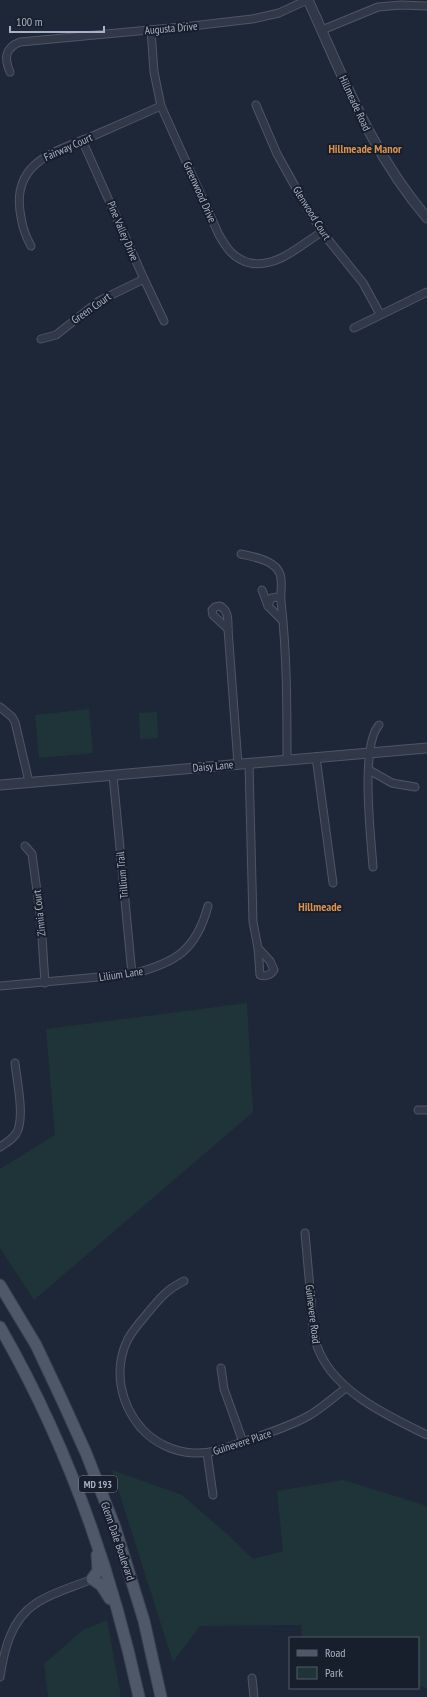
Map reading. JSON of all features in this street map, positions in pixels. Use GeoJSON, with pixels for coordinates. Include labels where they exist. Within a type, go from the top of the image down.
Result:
{"type":"FeatureCollection","features":[{"type":"Feature","properties":{"kind":"main road","name":"Glenn Dale Boulevard"},"geometry":{"type":"LineString","coordinates":[[0,1285],[36,1345],[86,1453],[115,1527],[144,1621],[161,1697]]}},
{"type":"Feature","properties":{"kind":"main road","name":"Glenn Dale Boulevard"},"geometry":{"type":"LineString","coordinates":[[0,1327],[35,1394],[61,1452],[98,1545],[117,1606],[139,1697]]}},
{"type":"Feature","properties":{"kind":"main road"},"geometry":{"type":"LineString","coordinates":[[98,1545],[98,1571],[92,1579],[102,1585],[111,1602],[117,1606]]}},
{"type":"Feature","properties":{"kind":"street","name":"Augusta Drive"},"geometry":{"type":"LineString","coordinates":[[10,72],[6,62],[8,51],[10,47],[20,42],[151,30],[262,17],[286,10],[307,0]]}},
{"type":"Feature","properties":{"kind":"street","name":"Hillmeade Road"},"geometry":{"type":"LineString","coordinates":[[307,0],[368,132],[388,166],[426,216]]}},
{"type":"Feature","properties":{"kind":"street"},"geometry":{"type":"LineString","coordinates":[[322,30],[378,7],[401,5],[427,6]]}},
{"type":"Feature","properties":{"kind":"street","name":"Greenwood Drive"},"geometry":{"type":"LineString","coordinates":[[151,30],[154,72],[161,106],[219,235],[234,255],[244,261],[252,263],[271,263],[282,258],[322,232]]}},
{"type":"Feature","properties":{"kind":"street","name":"Glenwood Court"},"geometry":{"type":"LineString","coordinates":[[256,105],[277,154],[306,206],[322,232],[363,283],[380,314]]}},
{"type":"Feature","properties":{"kind":"street","name":"Fairway Court"},"geometry":{"type":"LineString","coordinates":[[30,246],[24,234],[19,207],[19,192],[25,177],[34,164],[42,158],[161,106]]}},
{"type":"Feature","properties":{"kind":"street","name":"Pine Valley Drive"},"geometry":{"type":"LineString","coordinates":[[82,140],[164,321]]}},
{"type":"Feature","properties":{"kind":"street","name":"Green Court"},"geometry":{"type":"LineString","coordinates":[[41,339],[56,335],[99,301],[144,279]]}},
{"type":"Feature","properties":{"kind":"street"},"geometry":{"type":"LineString","coordinates":[[354,328],[427,292]]}},
{"type":"Feature","properties":{"kind":"street"},"geometry":{"type":"LineString","coordinates":[[241,554],[255,557],[274,565],[280,574],[280,599],[287,688],[287,759]]}},
{"type":"Feature","properties":{"kind":"street"},"geometry":{"type":"LineString","coordinates":[[262,590],[268,606],[282,620]]}},
{"type":"Feature","properties":{"kind":"street"},"geometry":{"type":"LineString","coordinates":[[268,606],[271,598],[278,597],[280,599]]}},
{"type":"Feature","properties":{"kind":"street"},"geometry":{"type":"LineString","coordinates":[[228,629],[238,764]]}},
{"type":"Feature","properties":{"kind":"street"},"geometry":{"type":"LineString","coordinates":[[0,707],[12,717],[15,722],[29,782]]}},
{"type":"Feature","properties":{"kind":"street"},"geometry":{"type":"LineString","coordinates":[[373,867],[368,800],[369,770],[374,730],[379,725]]}},
{"type":"Feature","properties":{"kind":"street","name":"Daisy Lane"},"geometry":{"type":"LineString","coordinates":[[0,784],[427,748]]}},
{"type":"Feature","properties":{"kind":"street"},"geometry":{"type":"LineString","coordinates":[[316,757],[333,883]]}},
{"type":"Feature","properties":{"kind":"street"},"geometry":{"type":"LineString","coordinates":[[249,763],[253,922],[258,948]]}},
{"type":"Feature","properties":{"kind":"street"},"geometry":{"type":"LineString","coordinates":[[369,770],[392,783],[415,787]]}},
{"type":"Feature","properties":{"kind":"street","name":"Trillium Trail"},"geometry":{"type":"LineString","coordinates":[[113,775],[132,974]]}},
{"type":"Feature","properties":{"kind":"street","name":"Zinnia Court"},"geometry":{"type":"LineString","coordinates":[[25,846],[32,854],[41,921],[46,983]]}},
{"type":"Feature","properties":{"kind":"street","name":"Lilium Lane"},"geometry":{"type":"LineString","coordinates":[[0,986],[132,974],[170,962],[189,947],[203,924],[208,906]]}},
{"type":"Feature","properties":{"kind":"street"},"geometry":{"type":"LineString","coordinates":[[0,1146],[10,1140],[18,1130],[20,1109],[15,1063]]}},
{"type":"Feature","properties":{"kind":"street"},"geometry":{"type":"LineString","coordinates":[[418,1110],[427,1110]]}},
{"type":"Feature","properties":{"kind":"street","name":"Guinevere Road"},"geometry":{"type":"LineString","coordinates":[[305,1233],[312,1317],[317,1345],[329,1368],[346,1388],[385,1413],[427,1435]]}},
{"type":"Feature","properties":{"kind":"street","name":"Guinevere Place"},"geometry":{"type":"LineString","coordinates":[[184,1281],[166,1291],[130,1335],[122,1356],[121,1386],[130,1412],[150,1436],[173,1449],[186,1452],[207,1453],[217,1451],[277,1430],[304,1418],[346,1388]]}},
{"type":"Feature","properties":{"kind":"street"},"geometry":{"type":"LineString","coordinates":[[221,1368],[224,1389],[243,1442]]}},
{"type":"Feature","properties":{"kind":"street"},"geometry":{"type":"LineString","coordinates":[[207,1453],[213,1496]]}},
{"type":"Feature","properties":{"kind":"street"},"geometry":{"type":"LineString","coordinates":[[0,1677],[6,1644],[21,1617],[34,1604],[51,1595],[92,1579]]}},
{"type":"Feature","properties":{"kind":"street"},"geometry":{"type":"LineString","coordinates":[[252,1678],[254,1697]]}},
{"type":"Feature","properties":{"kind":"green space"},"geometry":{"type":"Polygon","coordinates":[[[89,709],[93,753],[39,758],[35,715],[89,709]]]}},
{"type":"Feature","properties":{"kind":"green space"},"geometry":{"type":"Polygon","coordinates":[[[157,712],[158,738],[140,739],[139,713],[157,712]]]}},
{"type":"Feature","properties":{"kind":"green space"},"geometry":{"type":"Polygon","coordinates":[[[247,1003],[253,1112],[34,1300],[0,1248],[0,1169],[55,1135],[46,1029],[247,1003]]]}},
{"type":"Feature","properties":{"kind":"green space"},"geometry":{"type":"Polygon","coordinates":[[[112,1470],[182,1495],[226,1533],[253,1559],[283,1551],[277,1491],[343,1480],[427,1506],[427,1688],[419,1686],[419,1637],[302,1637],[301,1625],[200,1626],[173,1662],[112,1470]]]}},
{"type":"Feature","properties":{"kind":"green space"},"geometry":{"type":"Polygon","coordinates":[[[107,1620],[121,1697],[48,1697],[44,1664],[83,1630],[107,1620]]]}},
{"type":"Feature","properties":{"kind":"district","name":"Hillmeade Manor"},"geometry":{"type":"Point","coordinates":[365,149]}},
{"type":"Feature","properties":{"kind":"district","name":"Hillmeade"},"geometry":{"type":"Point","coordinates":[320,907]}}]}
